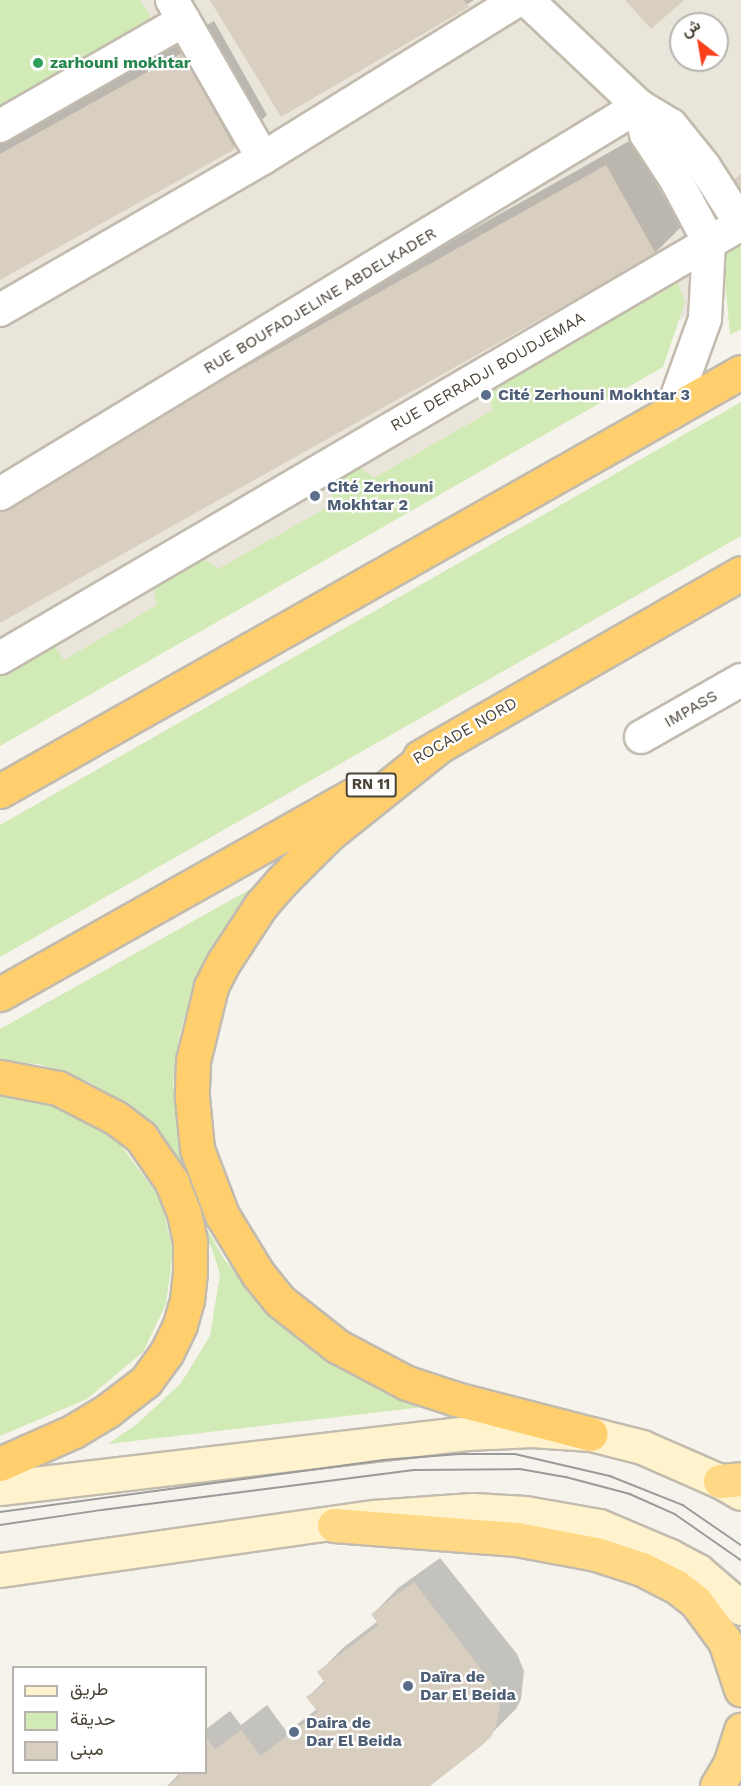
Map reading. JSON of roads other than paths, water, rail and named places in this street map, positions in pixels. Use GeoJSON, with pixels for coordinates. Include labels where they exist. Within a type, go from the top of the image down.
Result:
{"type":"FeatureCollection","features":[{"type":"Feature","properties":{"kind":"highway"},"geometry":{"type":"LineString","coordinates":[[6,785],[741,372]]}},
{"type":"Feature","properties":{"kind":"highway","name":"ROCADE NORD"},"geometry":{"type":"LineString","coordinates":[[0,994],[741,573]]}},
{"type":"Feature","properties":{"kind":"highway"},"geometry":{"type":"LineString","coordinates":[[439,746],[329,834],[290,873],[261,905],[223,963],[211,987],[199,1026],[193,1061],[192,1097],[197,1149],[222,1215],[258,1274],[280,1301],[337,1346],[407,1383],[456,1399],[591,1434]]}},
{"type":"Feature","properties":{"kind":"highway"},"geometry":{"type":"LineString","coordinates":[[0,1077],[58,1088],[116,1118],[141,1137],[157,1158],[176,1192],[190,1242],[187,1300],[180,1325],[167,1352],[146,1381],[107,1411],[74,1431],[0,1464]]}},
{"type":"Feature","properties":{"kind":"highway"},"geometry":{"type":"LineString","coordinates":[[334,1525],[516,1539],[596,1554],[642,1569],[677,1587],[696,1602],[725,1641],[741,1689]]}},
{"type":"Feature","properties":{"kind":"highway"},"geometry":{"type":"LineString","coordinates":[[717,1786],[730,1764],[741,1730]]}},
{"type":"Feature","properties":{"kind":"main road"},"geometry":{"type":"LineString","coordinates":[[0,1488],[467,1433],[532,1430],[591,1434],[642,1447],[734,1484]]}},
{"type":"Feature","properties":{"kind":"main road"},"geometry":{"type":"LineString","coordinates":[[0,1570],[334,1525],[374,1517],[472,1510],[525,1513],[599,1526],[670,1556],[698,1571],[741,1608]]}},
{"type":"Feature","properties":{"kind":"street"},"geometry":{"type":"LineString","coordinates":[[0,310],[263,158],[518,0]]}},
{"type":"Feature","properties":{"kind":"street"},"geometry":{"type":"LineString","coordinates":[[527,0],[639,106],[671,125],[704,166],[741,224]]}},
{"type":"Feature","properties":{"kind":"street"},"geometry":{"type":"LineString","coordinates":[[0,126],[178,10],[263,158]]}},
{"type":"Feature","properties":{"kind":"street"},"geometry":{"type":"LineString","coordinates":[[639,106],[646,134],[676,180],[709,242],[705,319],[671,413]]}},
{"type":"Feature","properties":{"kind":"street","name":"RUE BOUFADJELINE ABDELKADER"},"geometry":{"type":"LineString","coordinates":[[0,494],[639,106]]}},
{"type":"Feature","properties":{"kind":"street","name":"RUE DERRADJI BOUDJEMAA"},"geometry":{"type":"LineString","coordinates":[[0,658],[741,224]]}},
{"type":"Feature","properties":{"kind":"street","name":"IMPASS"},"geometry":{"type":"LineString","coordinates":[[642,737],[741,680]]}},
{"type":"Feature","properties":{"kind":"tram line"},"geometry":{"type":"LineString","coordinates":[[0,1512],[383,1460],[459,1454],[515,1454],[610,1476],[683,1505],[741,1545]]}},
{"type":"Feature","properties":{"kind":"tram line"},"geometry":{"type":"LineString","coordinates":[[0,1525],[415,1470],[520,1469],[566,1477],[630,1494],[675,1514],[741,1560]]}},
{"type":"Feature","properties":{"kind":"place","name":"zarhouni mokhtar"},"geometry":{"type":"Point","coordinates":[38,63]}},
{"type":"Feature","properties":{"kind":"place","name":"Cité Zerhouni Mokhtar 3"},"geometry":{"type":"Point","coordinates":[486,395]}},
{"type":"Feature","properties":{"kind":"place","name":"Cité Zerhouni Mokhtar 2"},"geometry":{"type":"Point","coordinates":[315,496]}},
{"type":"Feature","properties":{"kind":"place","name":"Daïra de Dar El Beida"},"geometry":{"type":"Point","coordinates":[408,1686]}},
{"type":"Feature","properties":{"kind":"place","name":"Daira de Dar El Beida"},"geometry":{"type":"Point","coordinates":[294,1732]}}]}
